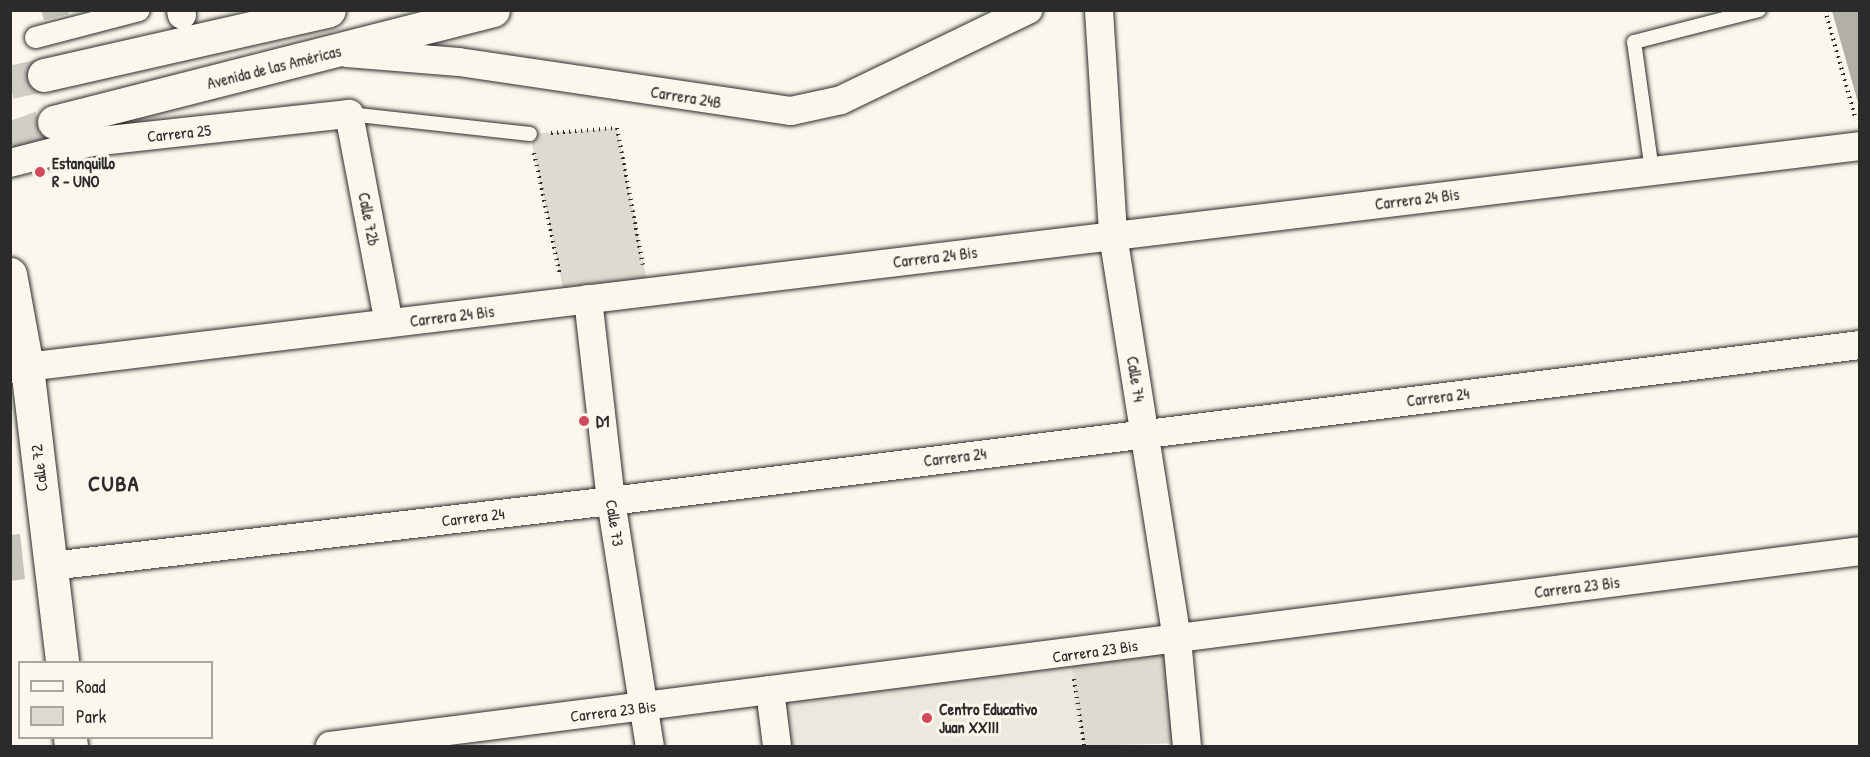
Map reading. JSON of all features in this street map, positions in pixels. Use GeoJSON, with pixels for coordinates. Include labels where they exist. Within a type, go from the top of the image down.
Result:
{"type":"FeatureCollection","features":[{"type":"Feature","properties":{"kind":"main road"},"geometry":{"type":"LineString","coordinates":[[43,69],[185,23],[329,10]]}},
{"type":"Feature","properties":{"kind":"main road","name":"Avenida de las Américas"},"geometry":{"type":"LineString","coordinates":[[54,122],[493,10]]}},
{"type":"Feature","properties":{"kind":"main road","name":"Calle 72"},"geometry":{"type":"LineString","coordinates":[[10,274],[19,368],[51,566],[62,661]]}},
{"type":"Feature","properties":{"kind":"street"},"geometry":{"type":"LineString","coordinates":[[35,37],[139,10]]}},
{"type":"Feature","properties":{"kind":"street","name":"Carrera 24B"},"geometry":{"type":"LineString","coordinates":[[326,54],[381,54],[459,62],[790,111],[841,100],[1028,10]]}},
{"type":"Feature","properties":{"kind":"street","name":"Calle 74"},"geometry":{"type":"LineString","coordinates":[[1099,10],[1113,235],[1177,639],[1187,747]]}},
{"type":"Feature","properties":{"kind":"street","name":"Carrera 25"},"geometry":{"type":"LineString","coordinates":[[10,163],[91,142],[349,114]]}},
{"type":"Feature","properties":{"kind":"street","name":"Calle 72b"},"geometry":{"type":"LineString","coordinates":[[349,114],[389,323]]}},
{"type":"Feature","properties":{"kind":"street","name":"Carrera 24 Bis"},"geometry":{"type":"LineString","coordinates":[[19,368],[1860,146]]}},
{"type":"Feature","properties":{"kind":"street","name":"Calle 73"},"geometry":{"type":"LineString","coordinates":[[577,301],[650,747]]}},
{"type":"Feature","properties":{"kind":"street","name":"Carrera 24"},"geometry":{"type":"LineString","coordinates":[[51,566],[611,501],[1860,345]]}},
{"type":"Feature","properties":{"kind":"street","name":"Carrera 23 Bis"},"geometry":{"type":"LineString","coordinates":[[330,747],[1860,551]]}},
{"type":"Feature","properties":{"kind":"street"},"geometry":{"type":"LineString","coordinates":[[770,690],[777,747]]}},
{"type":"Feature","properties":{"kind":"lane"},"geometry":{"type":"LineString","coordinates":[[1652,171],[1634,42],[1759,10]]}},
{"type":"Feature","properties":{"kind":"lane"},"geometry":{"type":"LineString","coordinates":[[349,114],[530,134]]}},
{"type":"Feature","properties":{"kind":"path"},"geometry":{"type":"LineString","coordinates":[[1825,10],[1860,128]]}},
{"type":"Feature","properties":{"kind":"path"},"geometry":{"type":"LineString","coordinates":[[577,301],[530,134],[616,128],[649,292]]}},
{"type":"Feature","properties":{"kind":"path"},"geometry":{"type":"LineString","coordinates":[[1070,654],[1084,747]]}},
{"type":"Feature","properties":{"kind":"shaded area"},"geometry":{"type":"Polygon","coordinates":[[[1832,11],[1859,11],[1859,106],[1832,11]]]}},
{"type":"Feature","properties":{"kind":"shaded area","name":"Centro Educativo Juan XXIII"},"geometry":{"type":"Polygon","coordinates":[[[1070,654],[1084,746],[777,746],[770,690],[1070,654]]]}},
{"type":"Feature","properties":{"kind":"green space"},"geometry":{"type":"Polygon","coordinates":[[[617,128],[649,292],[566,302],[530,134],[617,128]]]}},
{"type":"Feature","properties":{"kind":"green space"},"geometry":{"type":"Polygon","coordinates":[[[1177,639],[1187,743],[1084,746],[1070,654],[1177,639]]]}},
{"type":"Feature","properties":{"kind":"building"},"geometry":{"type":"Polygon","coordinates":[[[41,10],[68,10],[69,14],[44,20],[41,10]]]}},
{"type":"Feature","properties":{"kind":"building"},"geometry":{"type":"Polygon","coordinates":[[[20,534],[25,579],[10,581],[10,535],[20,534]]]}},
{"type":"Feature","properties":{"kind":"tunnel"},"geometry":{"type":"LineString","coordinates":[[10,82],[44,75]]}},
{"type":"Feature","properties":{"kind":"tunnel"},"geometry":{"type":"LineString","coordinates":[[10,138],[54,122]]}},
{"type":"Feature","properties":{"kind":"place","name":"Estanquillo R - UNO"},"geometry":{"type":"Point","coordinates":[40,172]}},
{"type":"Feature","properties":{"kind":"place","name":"D1"},"geometry":{"type":"Point","coordinates":[584,421]}},
{"type":"Feature","properties":{"kind":"place","name":"Centro Educativo Juan XXIII"},"geometry":{"type":"Point","coordinates":[927,718]}},
{"type":"Feature","properties":{"kind":"district","name":"CUBA"},"geometry":{"type":"Point","coordinates":[114,484]}}]}
